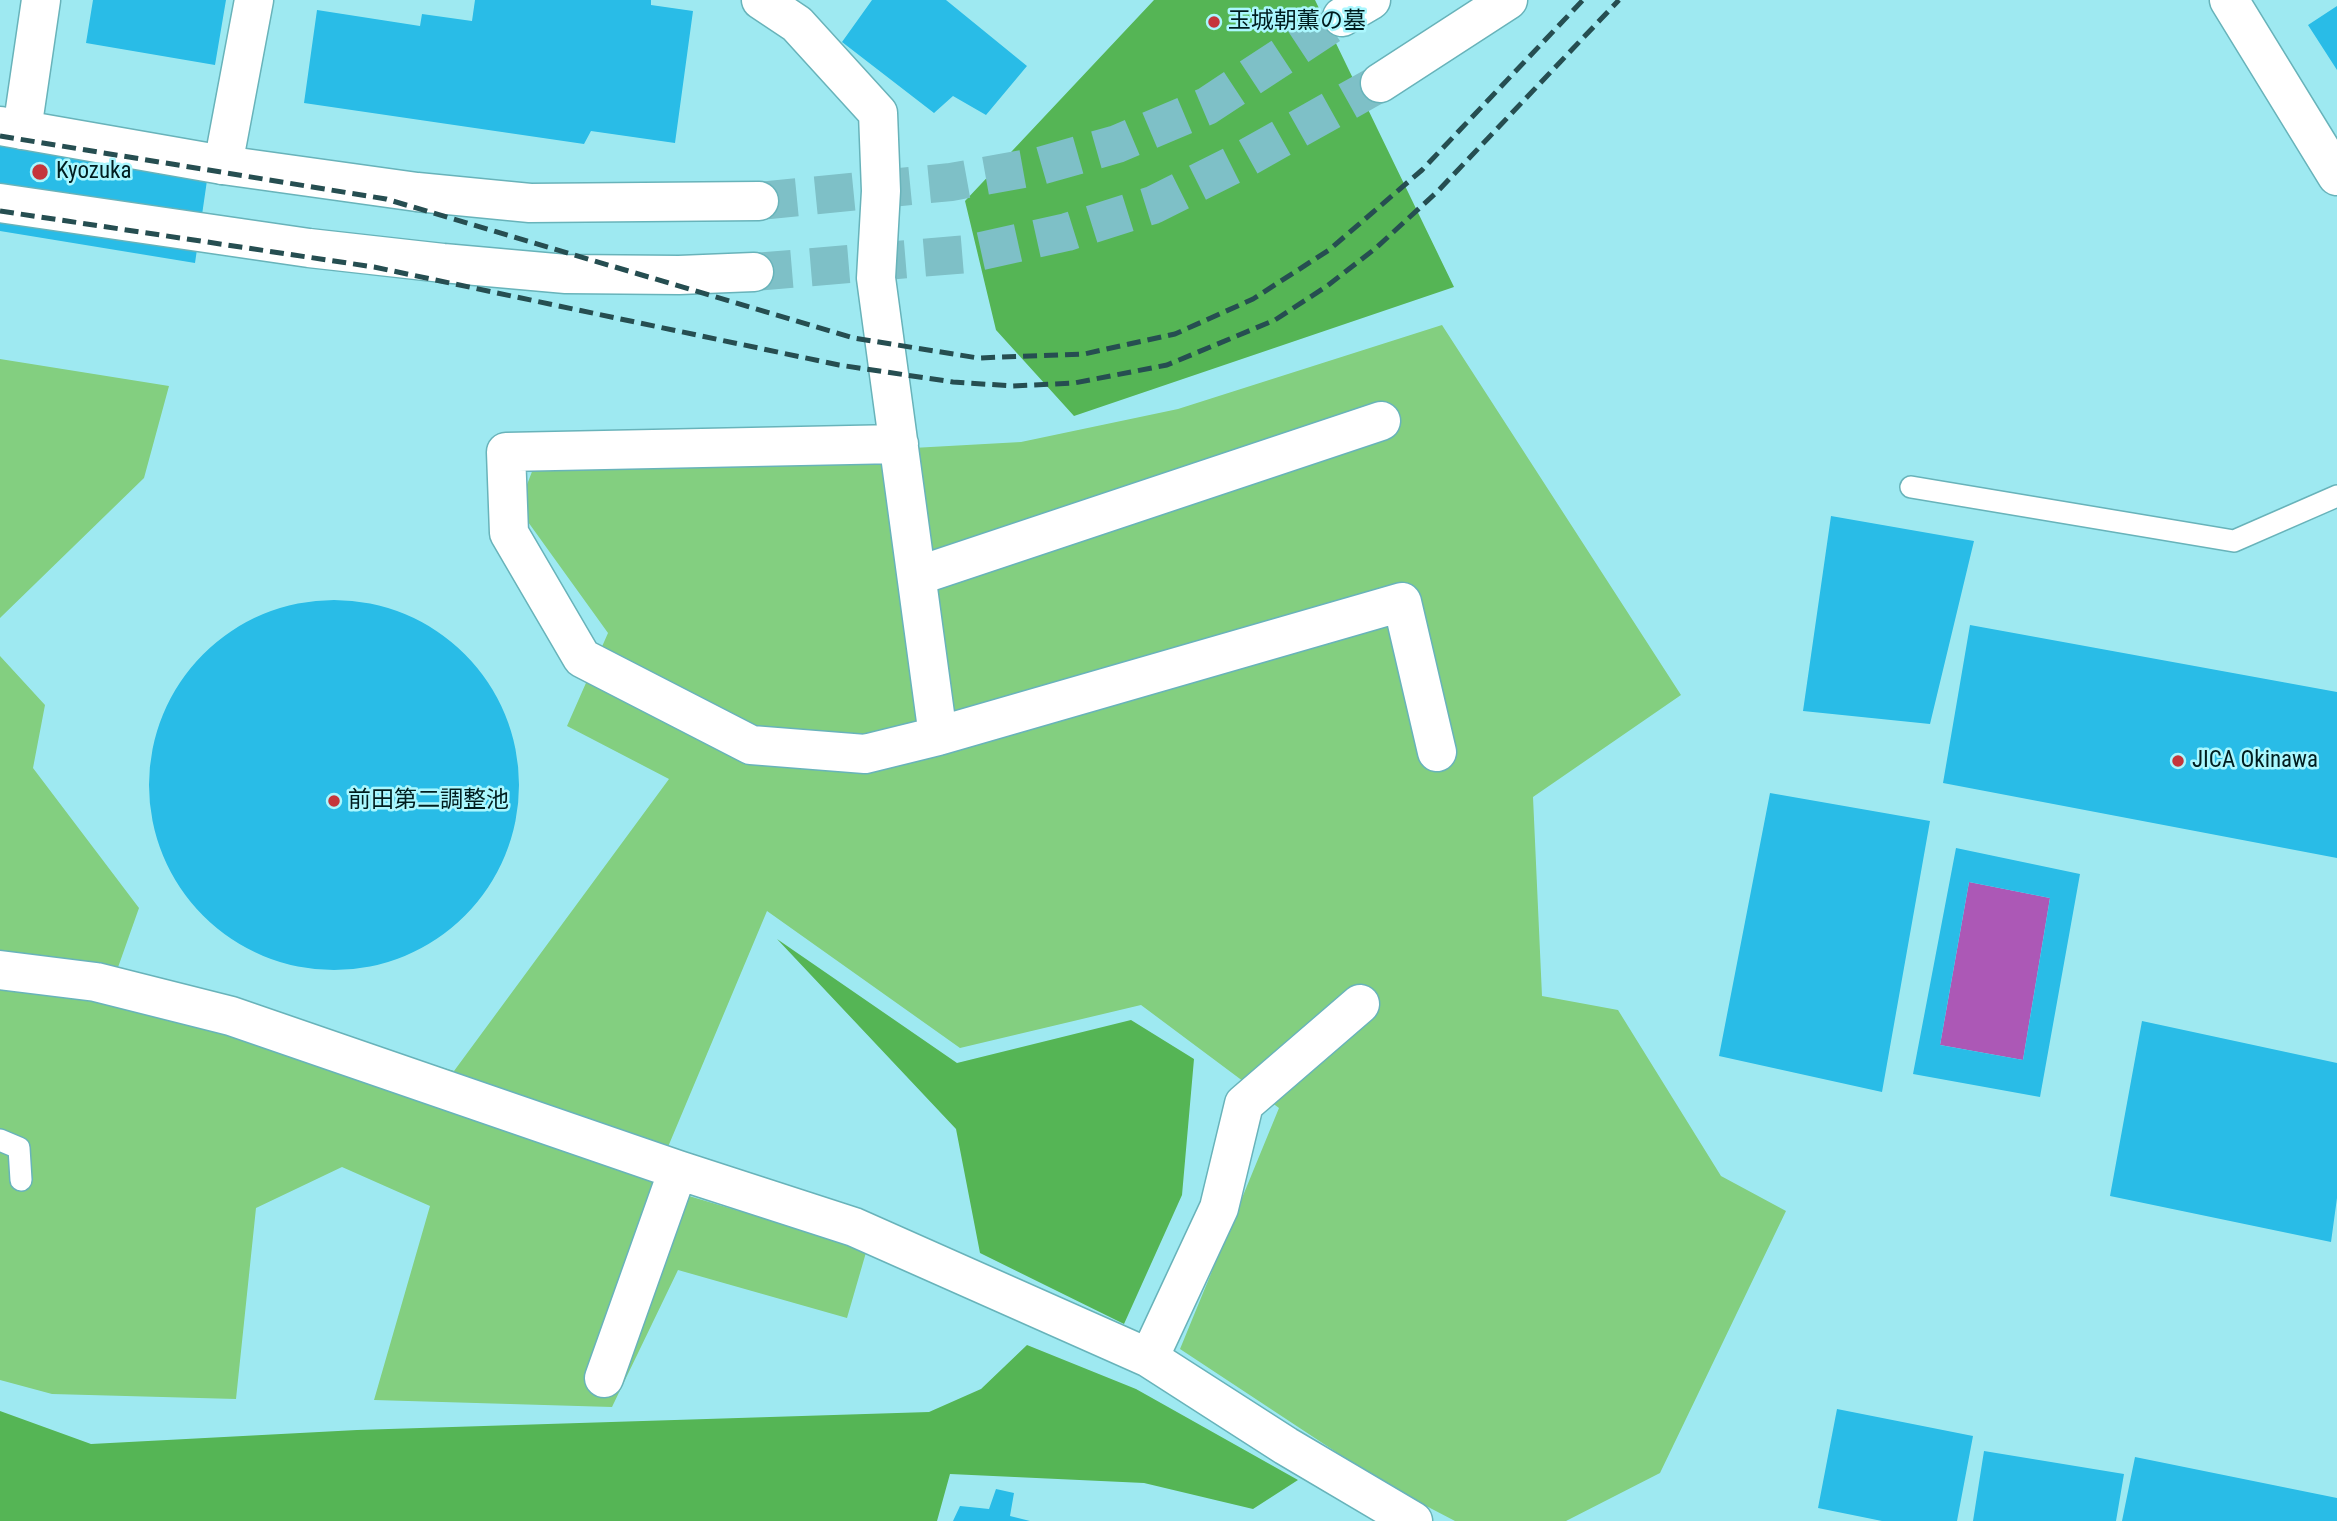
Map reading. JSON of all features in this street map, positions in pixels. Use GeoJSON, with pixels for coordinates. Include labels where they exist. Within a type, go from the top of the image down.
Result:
{"type":"FeatureCollection","features":[{"type":"Feature","properties":{"kind":"street"},"geometry":{"type":"LineString","coordinates":[[41,0],[11,128],[223,165],[417,192],[530,202],[759,201]]}},
{"type":"Feature","properties":{"kind":"street"},"geometry":{"type":"LineString","coordinates":[[223,165],[254,0]]}},
{"type":"Feature","properties":{"kind":"street"},"geometry":{"type":"LineString","coordinates":[[761,0],[797,23],[878,113],[881,191],[876,278],[938,736]]}},
{"type":"Feature","properties":{"kind":"street"},"geometry":{"type":"LineString","coordinates":[[1380,83],[1508,0]]}},
{"type":"Feature","properties":{"kind":"street"},"geometry":{"type":"LineString","coordinates":[[2234,2],[2337,176]]}},
{"type":"Feature","properties":{"kind":"street"},"geometry":{"type":"LineString","coordinates":[[0,203],[309,248],[443,263],[566,274],[679,275],[754,272]]}},
{"type":"Feature","properties":{"kind":"street"},"geometry":{"type":"LineString","coordinates":[[917,576],[1381,422]]}},
{"type":"Feature","properties":{"kind":"street"},"geometry":{"type":"LineString","coordinates":[[899,444],[506,452],[509,533],[582,658],[751,745],[865,754],[938,736],[1402,602],[1437,752]]}},
{"type":"Feature","properties":{"kind":"street"},"geometry":{"type":"LineString","coordinates":[[0,970],[96,982],[231,1016],[678,1170],[855,1227],[1149,1358],[1286,1446],[1413,1521]]}},
{"type":"Feature","properties":{"kind":"street"},"geometry":{"type":"LineString","coordinates":[[1149,1358],[1219,1208],[1244,1104],[1360,1004]]}},
{"type":"Feature","properties":{"kind":"street"},"geometry":{"type":"LineString","coordinates":[[604,1378],[678,1170]]}},
{"type":"Feature","properties":{"kind":"lane"},"geometry":{"type":"LineString","coordinates":[[1911,487],[2234,541],[2337,496]]}},
{"type":"Feature","properties":{"kind":"lane"},"geometry":{"type":"LineString","coordinates":[[0,1140],[19,1148],[22,1180]]}},
{"type":"Feature","properties":{"kind":"green space"},"geometry":{"type":"Polygon","coordinates":[[[1154,0],[1315,0],[1454,287],[1074,416],[996,330],[965,201],[1154,0]]]}},
{"type":"Feature","properties":{"kind":"green space"},"geometry":{"type":"Polygon","coordinates":[[[1442,325],[1681,695],[1533,797],[1542,996],[1618,1010],[1721,1176],[1786,1211],[1660,1473],[1566,1521],[1455,1521],[1386,1485],[1180,1349],[1279,1108],[1141,1005],[960,1048],[767,911],[652,1185],[867,1249],[847,1318],[678,1270],[612,1407],[374,1400],[430,1206],[342,1167],[256,1208],[236,1399],[52,1394],[0,1380],[0,656],[45,705],[33,768],[139,908],[116,973],[454,1071],[669,779],[567,726],[608,633],[518,508],[533,469],[1021,442],[1178,409],[1442,325]]]}},
{"type":"Feature","properties":{"kind":"green space"},"geometry":{"type":"Polygon","coordinates":[[[0,359],[169,386],[144,478],[0,618],[0,359]]]}},
{"type":"Feature","properties":{"kind":"green space"},"geometry":{"type":"Polygon","coordinates":[[[777,939],[957,1063],[1131,1020],[1194,1059],[1182,1195],[1124,1324],[980,1253],[956,1129],[777,939]]]}},
{"type":"Feature","properties":{"kind":"green space"},"geometry":{"type":"Polygon","coordinates":[[[1027,1345],[1136,1389],[1298,1480],[1253,1509],[1144,1483],[950,1474],[937,1521],[0,1521],[0,1411],[91,1444],[357,1430],[929,1412],[981,1389],[1027,1345]]]}},
{"type":"Feature","properties":{"kind":"shaded area"},"geometry":{"type":"Polygon","coordinates":[[[1969,882],[2050,898],[2023,1060],[1940,1045],[1969,882]]]}},
{"type":"Feature","properties":{"kind":"building"},"geometry":{"type":"Polygon","coordinates":[[[93,0],[226,0],[215,65],[86,43],[93,0]]]}},
{"type":"Feature","properties":{"kind":"building"},"geometry":{"type":"Polygon","coordinates":[[[475,0],[651,0],[651,5],[693,11],[675,143],[591,131],[584,144],[304,103],[317,10],[420,26],[422,14],[472,21],[475,0]]]}},
{"type":"Feature","properties":{"kind":"building"},"geometry":{"type":"Polygon","coordinates":[[[872,0],[946,0],[1027,66],[986,115],[953,96],[934,113],[842,42],[872,0]]]}},
{"type":"Feature","properties":{"kind":"building"},"geometry":{"type":"Polygon","coordinates":[[[2337,6],[2337,70],[2308,25],[2337,6]]]}},
{"type":"Feature","properties":{"kind":"building"},"geometry":{"type":"Polygon","coordinates":[[[0,109],[212,146],[195,263],[0,231],[0,109]]]}},
{"type":"Feature","properties":{"kind":"building"},"geometry":{"type":"Polygon","coordinates":[[[1831,516],[1974,541],[1930,724],[1803,711],[1831,516]]]}},
{"type":"Feature","properties":{"kind":"building","name":"前田第二調整池"},"geometry":{"type":"Polygon","coordinates":[[[334,600],[370,604],[405,614],[437,631],[465,654],[488,682],[505,714],[515,749],[519,785],[515,821],[505,856],[488,888],[465,916],[437,939],[405,956],[370,966],[334,970],[298,966],[263,956],[231,939],[203,916],[180,888],[163,856],[153,821],[149,785],[153,749],[163,714],[180,682],[203,654],[231,631],[263,614],[298,604],[334,600]]]}},
{"type":"Feature","properties":{"kind":"building"},"geometry":{"type":"Polygon","coordinates":[[[1970,625],[2337,692],[2337,858],[1943,783],[1970,625]]]}},
{"type":"Feature","properties":{"kind":"building"},"geometry":{"type":"Polygon","coordinates":[[[1770,793],[1930,821],[1882,1092],[1719,1056],[1770,793]]]}},
{"type":"Feature","properties":{"kind":"building"},"geometry":{"type":"Polygon","coordinates":[[[1956,848],[2080,874],[2040,1097],[1913,1074],[1956,848]],[[1969,882],[1940,1045],[2023,1060],[2050,898],[1969,882]]]}},
{"type":"Feature","properties":{"kind":"building"},"geometry":{"type":"Polygon","coordinates":[[[2142,1021],[2337,1063],[2337,1198],[2331,1242],[2110,1196],[2142,1021]]]}},
{"type":"Feature","properties":{"kind":"building"},"geometry":{"type":"Polygon","coordinates":[[[1837,1409],[1973,1436],[1957,1521],[1882,1521],[1818,1508],[1837,1409]]]}},
{"type":"Feature","properties":{"kind":"building"},"geometry":{"type":"Polygon","coordinates":[[[1984,1451],[2124,1474],[2116,1521],[1973,1521],[1984,1451]]]}},
{"type":"Feature","properties":{"kind":"building"},"geometry":{"type":"Polygon","coordinates":[[[2135,1457],[2337,1498],[2337,1521],[2122,1521],[2135,1457]]]}},
{"type":"Feature","properties":{"kind":"building"},"geometry":{"type":"Polygon","coordinates":[[[996,1489],[1014,1493],[1010,1516],[1030,1521],[953,1521],[960,1506],[989,1509],[996,1489]]]}},
{"type":"Feature","properties":{"kind":"tunnel"},"geometry":{"type":"LineString","coordinates":[[759,201],[951,182],[1040,166],[1117,144],[1207,106],[1342,17]]}},
{"type":"Feature","properties":{"kind":"tunnel"},"geometry":{"type":"LineString","coordinates":[[754,272],[968,254],[1067,232],[1153,205],[1239,162],[1380,83]]}},
{"type":"Feature","properties":{"kind":"railway"},"geometry":{"type":"LineString","coordinates":[[0,136],[386,199],[854,338],[978,358],[1084,354],[1175,334],[1253,299],[1329,250],[1422,170],[1583,0]]}},
{"type":"Feature","properties":{"kind":"railway"},"geometry":{"type":"LineString","coordinates":[[0,211],[374,267],[839,365],[953,382],[1013,386],[1074,383],[1167,365],[1275,320],[1327,286],[1376,248],[1438,191],[1619,0]]}},
{"type":"Feature","properties":{"kind":"place","name":"玉城朝薫の墓"},"geometry":{"type":"Point","coordinates":[1214,22]}},
{"type":"Feature","properties":{"kind":"place","name":"Kyozuka"},"geometry":{"type":"Point","coordinates":[40,172]}},
{"type":"Feature","properties":{"kind":"place","name":"JICA Okinawa"},"geometry":{"type":"Point","coordinates":[2178,761]}},
{"type":"Feature","properties":{"kind":"place","name":"前田第二調整池"},"geometry":{"type":"Point","coordinates":[334,801]}}]}
